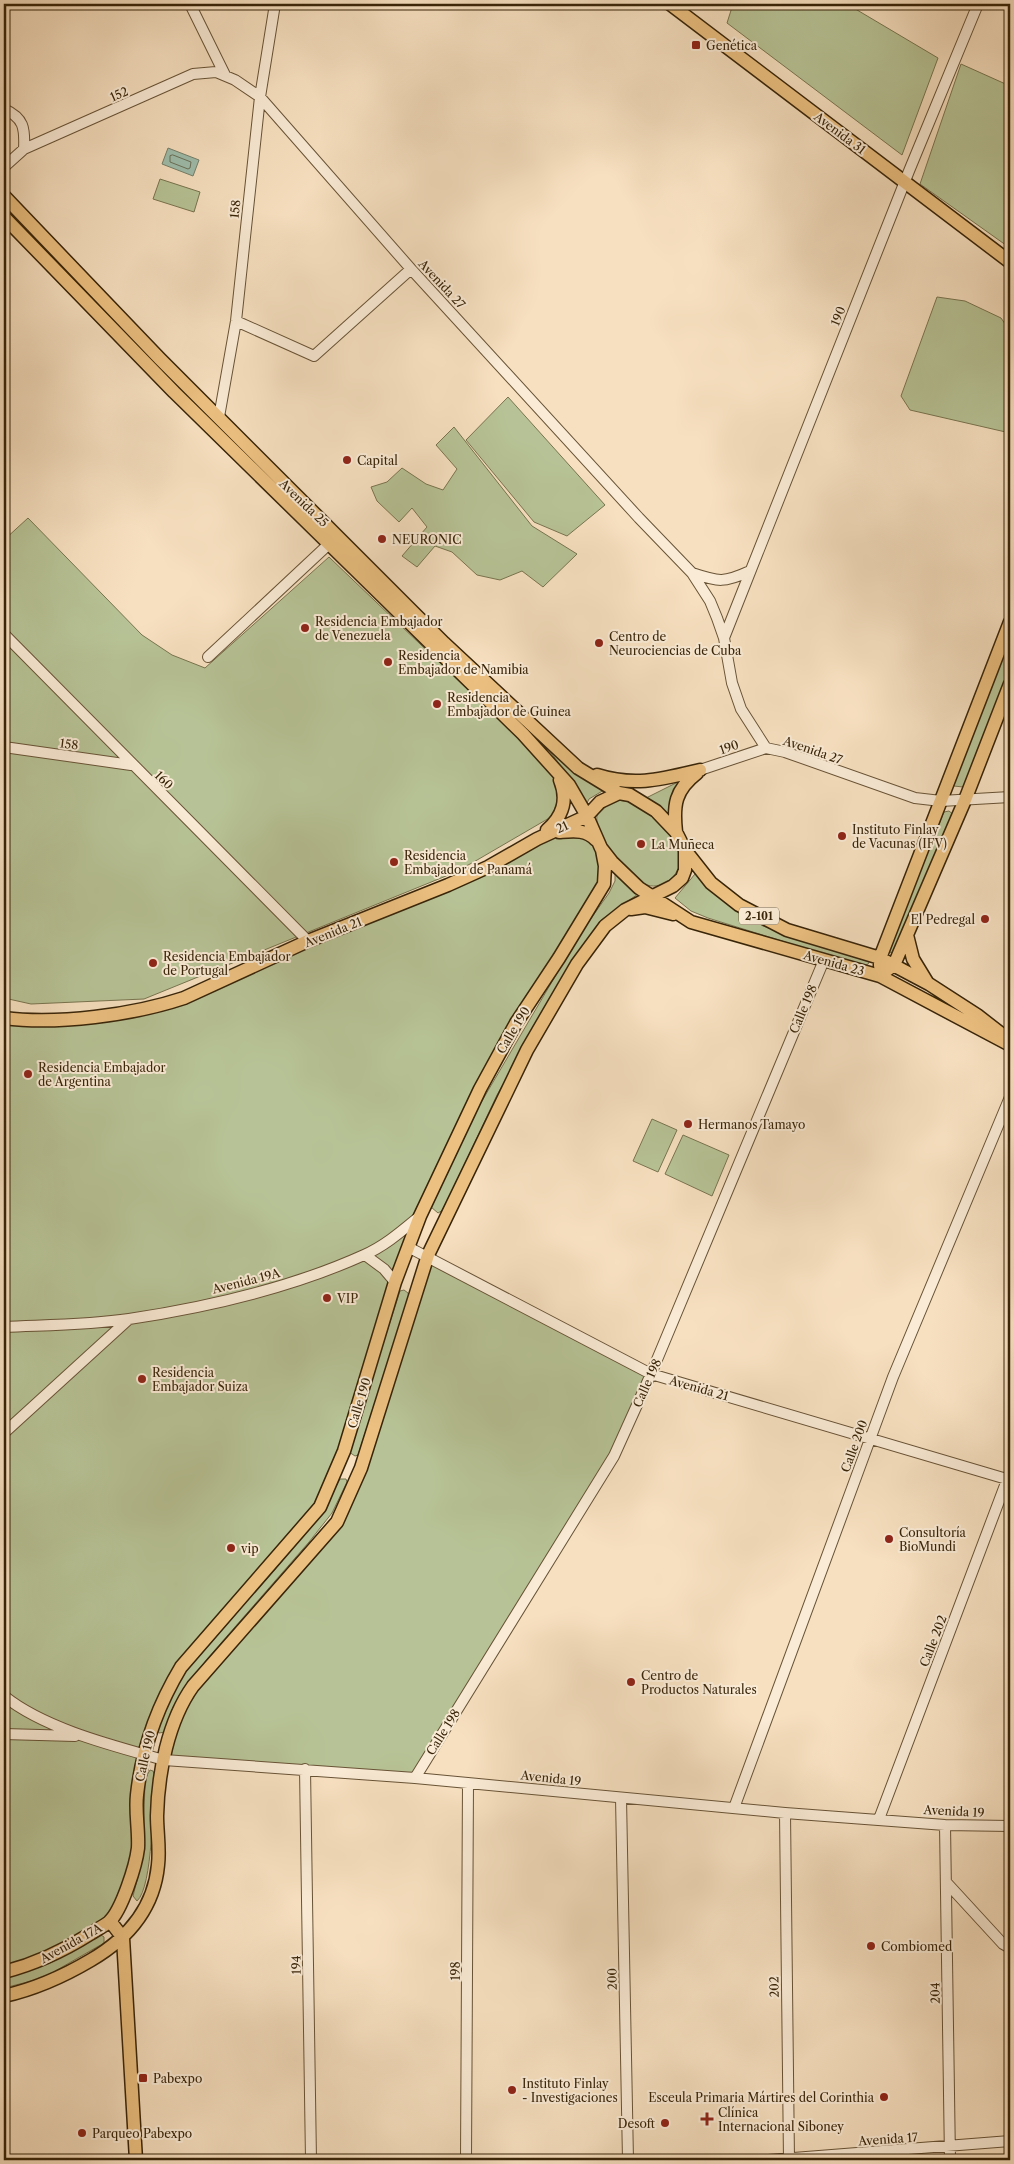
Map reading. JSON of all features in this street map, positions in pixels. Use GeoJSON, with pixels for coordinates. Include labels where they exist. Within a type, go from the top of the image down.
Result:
{"type":"FeatureCollection","features":[{"type":"Feature","properties":{"kind":"main road","name":"Avenida 31"},"geometry":{"type":"LineString","coordinates":[[670,4],[1010,262]]}},
{"type":"Feature","properties":{"kind":"main road","name":"Avenida 25"},"geometry":{"type":"LineString","coordinates":[[4,196],[160,359],[444,642],[578,768],[656,811],[676,832]]}},
{"type":"Feature","properties":{"kind":"main road","name":"Avenida 25"},"geometry":{"type":"LineString","coordinates":[[4,217],[174,392],[523,734],[568,785],[586,816],[599,844]]}},
{"type":"Feature","properties":{"kind":"main road"},"geometry":{"type":"LineString","coordinates":[[880,976],[880,958],[1010,622]]}},
{"type":"Feature","properties":{"kind":"main road"},"geometry":{"type":"LineString","coordinates":[[880,976],[894,965],[966,800],[1010,684]]}},
{"type":"Feature","properties":{"kind":"main road"},"geometry":{"type":"LineString","coordinates":[[537,839],[556,821],[564,805],[563,788],[555,768]]}},
{"type":"Feature","properties":{"kind":"main road"},"geometry":{"type":"LineString","coordinates":[[578,768],[628,782],[652,782],[700,770]]}},
{"type":"Feature","properties":{"kind":"main road"},"geometry":{"type":"LineString","coordinates":[[676,832],[674,818],[676,801],[684,784],[700,770]]}},
{"type":"Feature","properties":{"kind":"main road","name":"21"},"geometry":{"type":"LineString","coordinates":[[537,839],[586,816],[600,802],[700,770]]}},
{"type":"Feature","properties":{"kind":"main road"},"geometry":{"type":"LineString","coordinates":[[537,839],[559,832],[580,831],[591,834],[599,844]]}},
{"type":"Feature","properties":{"kind":"main road","name":"Avenida 23"},"geometry":{"type":"LineString","coordinates":[[676,832],[685,850],[711,884],[739,905],[772,924],[787,930],[880,958],[929,984],[1010,1040]]}},
{"type":"Feature","properties":{"kind":"main road","name":"Avenida 21"},"geometry":{"type":"LineString","coordinates":[[4,1018],[25,1021],[81,1017],[163,1005],[195,993],[308,941],[448,885],[488,867],[537,839]]}},
{"type":"Feature","properties":{"kind":"main road","name":"Avenida 23"},"geometry":{"type":"LineString","coordinates":[[599,844],[639,888],[691,922],[880,976],[1010,1045]]}},
{"type":"Feature","properties":{"kind":"main road","name":"Calle 190"},"geometry":{"type":"LineString","coordinates":[[110,1921],[122,1900],[138,1848],[137,1796],[144,1754],[152,1723],[161,1702],[181,1667],[320,1507],[340,1461],[395,1282],[420,1216],[480,1089],[516,1023],[559,958],[604,884],[605,866],[599,844]]}},
{"type":"Feature","properties":{"kind":"main road","name":"Calle 190"},"geometry":{"type":"LineString","coordinates":[[123,1938],[140,1917],[151,1898],[155,1886],[158,1864],[157,1814],[164,1760],[174,1722],[182,1702],[193,1686],[337,1522],[361,1468],[428,1255],[442,1224],[469,1174],[527,1050],[572,973],[605,926],[625,910],[651,896],[663,893],[682,878],[685,870],[685,850]]}},
{"type":"Feature","properties":{"kind":"main road"},"geometry":{"type":"LineString","coordinates":[[625,910],[645,907],[691,922]]}},
{"type":"Feature","properties":{"kind":"main road"},"geometry":{"type":"LineString","coordinates":[[907,935],[913,959],[929,984]]}},
{"type":"Feature","properties":{"kind":"main road"},"geometry":{"type":"LineString","coordinates":[[852,950],[876,946],[889,936]]}},
{"type":"Feature","properties":{"kind":"main road"},"geometry":{"type":"LineString","coordinates":[[420,1216],[442,1224]]}},
{"type":"Feature","properties":{"kind":"main road"},"geometry":{"type":"LineString","coordinates":[[395,1282],[417,1290]]}},
{"type":"Feature","properties":{"kind":"main road"},"geometry":{"type":"LineString","coordinates":[[340,1461],[361,1468]]}},
{"type":"Feature","properties":{"kind":"main road"},"geometry":{"type":"LineString","coordinates":[[110,1921],[123,1938],[136,2160]]}},
{"type":"Feature","properties":{"kind":"main road","name":"Avenida 17A"},"geometry":{"type":"LineString","coordinates":[[4,1972],[48,1957],[71,1946],[110,1921]]}},
{"type":"Feature","properties":{"kind":"main road","name":"Avenida 17A"},"geometry":{"type":"LineString","coordinates":[[4,1996],[46,1983],[73,1971],[123,1938]]}},
{"type":"Feature","properties":{"kind":"street"},"geometry":{"type":"LineString","coordinates":[[190,4],[225,75]]}},
{"type":"Feature","properties":{"kind":"street","name":"158"},"geometry":{"type":"LineString","coordinates":[[219,417],[236,322],[260,96],[275,4]]}},
{"type":"Feature","properties":{"kind":"street","name":"190"},"geometry":{"type":"LineString","coordinates":[[724,638],[904,183],[978,4]]}},
{"type":"Feature","properties":{"kind":"street","name":"152"},"geometry":{"type":"LineString","coordinates":[[4,167],[24,149],[193,74],[216,72],[225,75]]}},
{"type":"Feature","properties":{"kind":"street","name":"Avenida 27"},"geometry":{"type":"LineString","coordinates":[[225,75],[260,96],[411,269],[692,573],[710,601],[724,638],[732,683],[740,706],[766,748],[785,752],[915,798],[941,801],[1010,797]]}},
{"type":"Feature","properties":{"kind":"street"},"geometry":{"type":"LineString","coordinates":[[4,110],[17,115],[25,132],[24,149]]}},
{"type":"Feature","properties":{"kind":"street"},"geometry":{"type":"LineString","coordinates":[[236,322],[314,356],[411,269]]}},
{"type":"Feature","properties":{"kind":"street"},"geometry":{"type":"LineString","coordinates":[[208,657],[330,543]]}},
{"type":"Feature","properties":{"kind":"street"},"geometry":{"type":"LineString","coordinates":[[692,573],[718,581],[736,578],[750,571]]}},
{"type":"Feature","properties":{"kind":"street","name":"160"},"geometry":{"type":"LineString","coordinates":[[4,634],[131,765],[308,941]]}},
{"type":"Feature","properties":{"kind":"street","name":"158"},"geometry":{"type":"LineString","coordinates":[[4,746],[131,765]]}},
{"type":"Feature","properties":{"kind":"street","name":"190"},"geometry":{"type":"LineString","coordinates":[[700,770],[766,748]]}},
{"type":"Feature","properties":{"kind":"street","name":"Calle 198"},"geometry":{"type":"LineString","coordinates":[[415,1778],[614,1456],[651,1374],[824,960]]}},
{"type":"Feature","properties":{"kind":"street","name":"Calle 200"},"geometry":{"type":"LineString","coordinates":[[734,1808],[839,1528],[870,1438],[937,1268],[1010,1097]]}},
{"type":"Feature","properties":{"kind":"street","name":"Avenida 19A"},"geometry":{"type":"LineString","coordinates":[[4,1327],[129,1319],[226,1300],[298,1281],[365,1255],[392,1238],[420,1216]]}},
{"type":"Feature","properties":{"kind":"street","name":"Avenida 21"},"geometry":{"type":"LineString","coordinates":[[408,1247],[428,1255],[651,1374],[1009,1477]]}},
{"type":"Feature","properties":{"kind":"street"},"geometry":{"type":"LineString","coordinates":[[365,1255],[384,1269],[395,1282]]}},
{"type":"Feature","properties":{"kind":"street"},"geometry":{"type":"LineString","coordinates":[[4,1433],[129,1319]]}},
{"type":"Feature","properties":{"kind":"street","name":"Calle 202"},"geometry":{"type":"LineString","coordinates":[[879,1819],[1009,1477]]}},
{"type":"Feature","properties":{"kind":"street"},"geometry":{"type":"LineString","coordinates":[[4,1696],[46,1721],[92,1738]]}},
{"type":"Feature","properties":{"kind":"street"},"geometry":{"type":"LineString","coordinates":[[4,1734],[92,1738]]}},
{"type":"Feature","properties":{"kind":"street","name":"Avenida 19"},"geometry":{"type":"LineString","coordinates":[[92,1738],[164,1760],[415,1778],[785,1813],[945,1824],[1010,1826]]}},
{"type":"Feature","properties":{"kind":"street","name":"194"},"geometry":{"type":"LineString","coordinates":[[305,1769],[311,2160]]}},
{"type":"Feature","properties":{"kind":"street","name":"198"},"geometry":{"type":"LineString","coordinates":[[466,2160],[468,1783]]}},
{"type":"Feature","properties":{"kind":"street","name":"200"},"geometry":{"type":"LineString","coordinates":[[621,1798],[628,2160]]}},
{"type":"Feature","properties":{"kind":"street","name":"202"},"geometry":{"type":"LineString","coordinates":[[785,1813],[789,2159]]}},
{"type":"Feature","properties":{"kind":"street","name":"204"},"geometry":{"type":"LineString","coordinates":[[945,1824],[950,2160]]}},
{"type":"Feature","properties":{"kind":"street"},"geometry":{"type":"LineString","coordinates":[[946,1882],[1003,1944],[1010,1948]]}},
{"type":"Feature","properties":{"kind":"street","name":"Avenida 17"},"geometry":{"type":"LineString","coordinates":[[768,2160],[1010,2141]]}},
{"type":"Feature","properties":{"kind":"shaded area"},"geometry":{"type":"Polygon","coordinates":[[[733,4],[847,4],[938,58],[902,155],[727,23],[733,4]]]}},
{"type":"Feature","properties":{"kind":"shaded area"},"geometry":{"type":"Polygon","coordinates":[[[961,64],[1010,86],[1010,248],[920,184],[961,64]]]}},
{"type":"Feature","properties":{"kind":"shaded area"},"geometry":{"type":"Polygon","coordinates":[[[160,179],[200,192],[194,212],[153,199],[160,179]]]}},
{"type":"Feature","properties":{"kind":"shaded area"},"geometry":{"type":"Polygon","coordinates":[[[937,297],[965,301],[1001,318],[1010,331],[1010,433],[910,410],[901,396],[937,297]]]}},
{"type":"Feature","properties":{"kind":"shaded area"},"geometry":{"type":"Polygon","coordinates":[[[508,397],[605,505],[567,536],[534,522],[466,440],[508,397]]]}},
{"type":"Feature","properties":{"kind":"shaded area"},"geometry":{"type":"Polygon","coordinates":[[[454,427],[532,526],[577,554],[543,587],[522,571],[500,580],[477,575],[452,552],[435,546],[417,567],[402,556],[427,527],[412,508],[399,522],[377,501],[371,487],[387,482],[402,468],[426,484],[443,490],[457,469],[436,445],[454,427]]]}},
{"type":"Feature","properties":{"kind":"shaded area"},"geometry":{"type":"Polygon","coordinates":[[[28,518],[142,635],[172,655],[205,668],[329,557],[541,761],[552,775],[558,790],[556,807],[551,817],[446,876],[144,999],[31,1004],[4,998],[4,540],[28,518]]]}},
{"type":"Feature","properties":{"kind":"shaded area"},"geometry":{"type":"Polygon","coordinates":[[[1010,637],[1010,667],[966,782],[963,787],[954,786],[954,781],[1010,637]]]}},
{"type":"Feature","properties":{"kind":"shaded area"},"geometry":{"type":"Polygon","coordinates":[[[548,749],[604,790],[589,799],[586,805],[577,787],[548,749]]]}},
{"type":"Feature","properties":{"kind":"shaded area"},"geometry":{"type":"Polygon","coordinates":[[[680,781],[671,797],[668,815],[646,798],[680,781]]]}},
{"type":"Feature","properties":{"kind":"shaded area"},"geometry":{"type":"Polygon","coordinates":[[[613,800],[624,801],[647,810],[667,827],[679,849],[680,861],[675,874],[666,883],[654,886],[647,885],[638,880],[604,842],[598,829],[597,815],[613,800]]]}},
{"type":"Feature","properties":{"kind":"shaded area"},"geometry":{"type":"Polygon","coordinates":[[[949,811],[954,815],[894,953],[891,953],[887,948],[944,812],[949,811]]]}},
{"type":"Feature","properties":{"kind":"shaded area"},"geometry":{"type":"Polygon","coordinates":[[[559,832],[597,841],[604,884],[516,1023],[420,1216],[320,1507],[181,1667],[144,1754],[138,1848],[110,1921],[4,1972],[4,1016],[25,1021],[163,1005],[559,832]]]}},
{"type":"Feature","properties":{"kind":"shaded area"},"geometry":{"type":"Polygon","coordinates":[[[615,871],[628,887],[638,894],[601,920],[572,963],[497,1095],[443,1210],[438,1213],[431,1207],[431,1202],[479,1106],[580,934],[609,893],[615,881],[615,871]]]}},
{"type":"Feature","properties":{"kind":"shaded area"},"geometry":{"type":"Polygon","coordinates":[[[695,874],[733,908],[763,926],[868,959],[869,963],[865,966],[859,965],[691,911],[675,898],[695,874]]]}},
{"type":"Feature","properties":{"kind":"shaded area"},"geometry":{"type":"Polygon","coordinates":[[[652,1119],[677,1130],[658,1172],[633,1161],[652,1119]]]}},
{"type":"Feature","properties":{"kind":"shaded area"},"geometry":{"type":"Polygon","coordinates":[[[683,1135],[729,1155],[712,1196],[665,1174],[683,1135]]]}},
{"type":"Feature","properties":{"kind":"shaded area"},"geometry":{"type":"Polygon","coordinates":[[[428,1255],[651,1374],[614,1456],[415,1778],[164,1760],[182,1702],[337,1522],[428,1255]]]}},
{"type":"Feature","properties":{"kind":"shaded area"},"geometry":{"type":"Polygon","coordinates":[[[404,1290],[408,1293],[409,1297],[358,1455],[355,1456],[349,1452],[350,1446],[400,1291],[404,1290]]]}},
{"type":"Feature","properties":{"kind":"shaded area"},"geometry":{"type":"Polygon","coordinates":[[[340,1479],[346,1479],[347,1482],[332,1513],[207,1659],[173,1707],[165,1732],[159,1733],[157,1729],[176,1685],[200,1653],[272,1573],[322,1513],[340,1479]]]}},
{"type":"Feature","properties":{"kind":"shaded area"},"geometry":{"type":"Polygon","coordinates":[[[150,1770],[154,1774],[151,1842],[146,1879],[142,1893],[137,1901],[133,1896],[143,1857],[145,1779],[150,1770]]]}},
{"type":"Feature","properties":{"kind":"shaded area"},"geometry":{"type":"Polygon","coordinates":[[[101,1935],[104,1937],[104,1943],[43,1978],[4,1988],[4,1978],[41,1966],[101,1935]]]}},
{"type":"Feature","properties":{"kind":"water"},"geometry":{"type":"Polygon","coordinates":[[[168,148],[199,160],[193,176],[162,164],[168,148]]]}},
{"type":"Feature","properties":{"kind":"place","name":"Genética"},"geometry":{"type":"Point","coordinates":[696,45]}},
{"type":"Feature","properties":{"kind":"place","name":"Capital"},"geometry":{"type":"Point","coordinates":[347,460]}},
{"type":"Feature","properties":{"kind":"place","name":"NEURONIC"},"geometry":{"type":"Point","coordinates":[382,539]}},
{"type":"Feature","properties":{"kind":"place","name":"Residencia Embajador de Venezuela"},"geometry":{"type":"Point","coordinates":[305,628]}},
{"type":"Feature","properties":{"kind":"place","name":"Centro de Neurociencias de Cuba"},"geometry":{"type":"Point","coordinates":[599,643]}},
{"type":"Feature","properties":{"kind":"place","name":"Residencia Embajador de Namibia"},"geometry":{"type":"Point","coordinates":[388,662]}},
{"type":"Feature","properties":{"kind":"place","name":"Residencia Embajador de Guinea"},"geometry":{"type":"Point","coordinates":[437,704]}},
{"type":"Feature","properties":{"kind":"place","name":"Instituto Finlay de Vacunas (IFV)"},"geometry":{"type":"Point","coordinates":[842,836]}},
{"type":"Feature","properties":{"kind":"place","name":"La Muñeca"},"geometry":{"type":"Point","coordinates":[641,844]}},
{"type":"Feature","properties":{"kind":"place","name":"Residencia Embajador de Panamá"},"geometry":{"type":"Point","coordinates":[394,862]}},
{"type":"Feature","properties":{"kind":"place","name":"El Pedregal"},"geometry":{"type":"Point","coordinates":[985,919]}},
{"type":"Feature","properties":{"kind":"place","name":"Residencia Embajador de Portugal"},"geometry":{"type":"Point","coordinates":[153,963]}},
{"type":"Feature","properties":{"kind":"place","name":"Residencia Embajador de Argentina"},"geometry":{"type":"Point","coordinates":[28,1074]}},
{"type":"Feature","properties":{"kind":"place","name":"Hermanos Tamayo"},"geometry":{"type":"Point","coordinates":[688,1124]}},
{"type":"Feature","properties":{"kind":"place","name":"VIP"},"geometry":{"type":"Point","coordinates":[327,1298]}},
{"type":"Feature","properties":{"kind":"place","name":"Residencia Embajador Suiza"},"geometry":{"type":"Point","coordinates":[142,1379]}},
{"type":"Feature","properties":{"kind":"place","name":"Consultoría BioMundi"},"geometry":{"type":"Point","coordinates":[889,1539]}},
{"type":"Feature","properties":{"kind":"place","name":"vip"},"geometry":{"type":"Point","coordinates":[231,1548]}},
{"type":"Feature","properties":{"kind":"place","name":"Centro de Productos Naturales"},"geometry":{"type":"Point","coordinates":[631,1682]}},
{"type":"Feature","properties":{"kind":"place","name":"Combiomed"},"geometry":{"type":"Point","coordinates":[871,1946]}},
{"type":"Feature","properties":{"kind":"place","name":"Pabexpo"},"geometry":{"type":"Point","coordinates":[143,2078]}},
{"type":"Feature","properties":{"kind":"place","name":"Instituto Finlay - Investigaciones"},"geometry":{"type":"Point","coordinates":[512,2090]}},
{"type":"Feature","properties":{"kind":"place","name":"Esceula Primaria Mártires del Corinthia"},"geometry":{"type":"Point","coordinates":[884,2097]}},
{"type":"Feature","properties":{"kind":"place","name":"Clínica Internacional Siboney"},"geometry":{"type":"Point","coordinates":[707,2119]}},
{"type":"Feature","properties":{"kind":"place","name":"Desoft"},"geometry":{"type":"Point","coordinates":[665,2123]}},
{"type":"Feature","properties":{"kind":"place","name":"Parqueo Pabexpo"},"geometry":{"type":"Point","coordinates":[82,2133]}}]}
